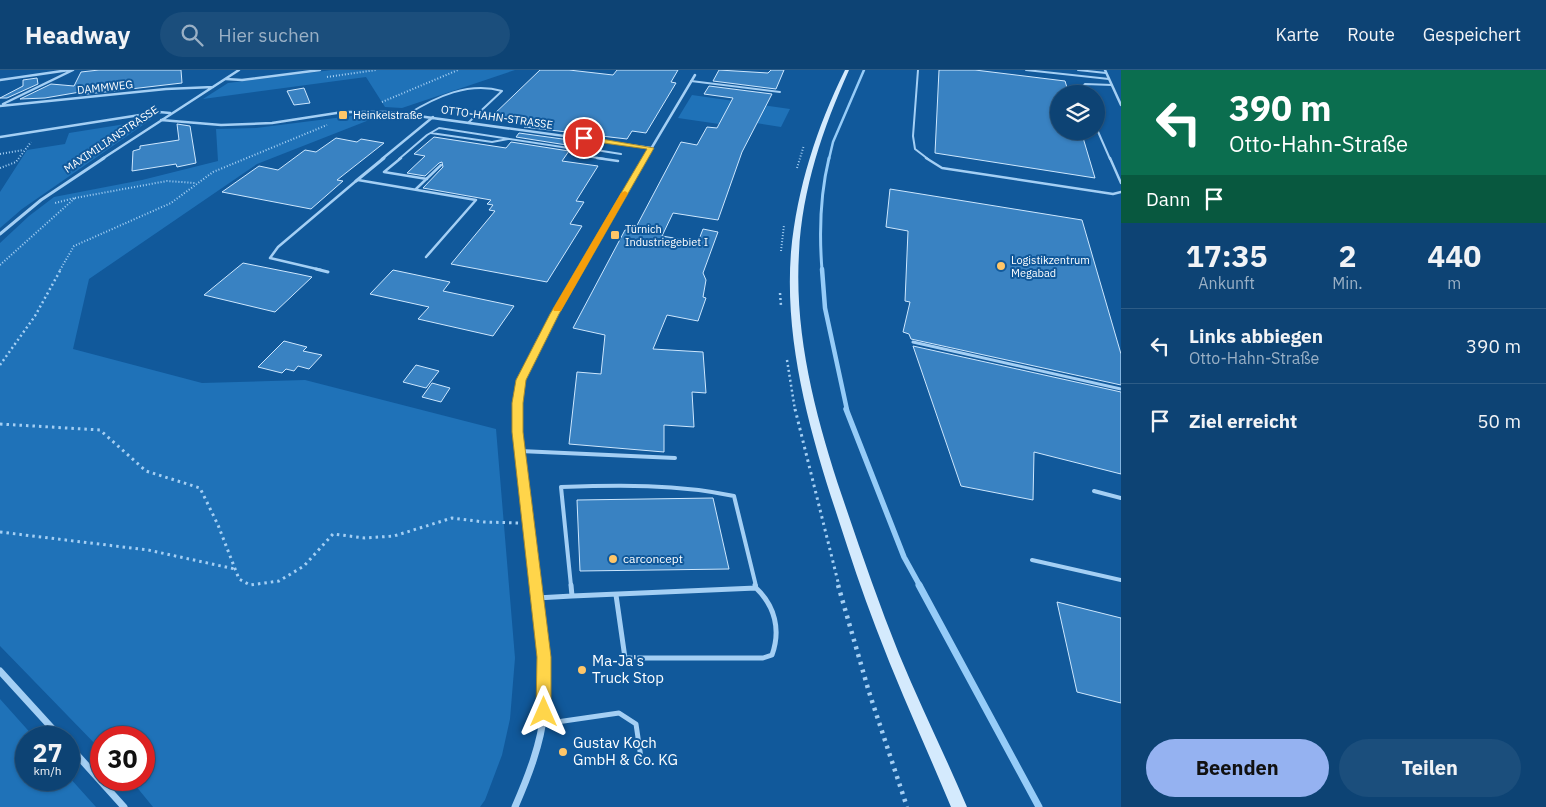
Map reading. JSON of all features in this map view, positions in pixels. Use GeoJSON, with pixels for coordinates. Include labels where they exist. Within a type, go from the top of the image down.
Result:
{"type":"FeatureCollection","features":[{"type":"Feature","properties":{"kind":"main road"},"geometry":{"type":"LineString","coordinates":[[847,70],[837,91],[814,154],[802,197],[794,253],[795,312],[806,386],[821,451],[873,604],[959,807]]}},
{"type":"Feature","properties":{"kind":"street"},"geometry":{"type":"LineString","coordinates":[[0,80],[72,70]]}},
{"type":"Feature","properties":{"kind":"street"},"geometry":{"type":"LineString","coordinates":[[0,105],[16,99],[72,70]]}},
{"type":"Feature","properties":{"kind":"street","name":"MAXIMILIANSTRASSE"},"geometry":{"type":"LineString","coordinates":[[0,234],[32,206],[170,113],[239,70]]}},
{"type":"Feature","properties":{"kind":"street"},"geometry":{"type":"LineString","coordinates":[[226,79],[242,80],[320,70]]}},
{"type":"Feature","properties":{"kind":"street"},"geometry":{"type":"LineString","coordinates":[[1105,72],[1121,104]]}},
{"type":"Feature","properties":{"kind":"street"},"geometry":{"type":"LineString","coordinates":[[515,807],[530,772],[544,712],[544,657],[517,432],[521,380],[554,314],[695,75]]}},
{"type":"Feature","properties":{"kind":"street","name":"DAMMWEG"},"geometry":{"type":"LineString","coordinates":[[0,105],[166,89],[213,87]]}},
{"type":"Feature","properties":{"kind":"street","name":"OTTO-HAHN-STRASSE"},"geometry":{"type":"LineString","coordinates":[[161,120],[221,125],[272,123],[343,112],[369,111],[432,117],[651,148]]}},
{"type":"Feature","properties":{"kind":"street"},"geometry":{"type":"LineString","coordinates":[[0,137],[159,112],[170,113]]}},
{"type":"Feature","properties":{"kind":"street"},"geometry":{"type":"LineString","coordinates":[[357,180],[432,117]]}},
{"type":"Feature","properties":{"kind":"street"},"geometry":{"type":"LineString","coordinates":[[0,671],[50,726]]}},
{"type":"Feature","properties":{"kind":"street"},"geometry":{"type":"LineString","coordinates":[[80,758],[124,807]]}},
{"type":"Feature","properties":{"kind":"lane"},"geometry":{"type":"LineString","coordinates":[[695,70],[695,75]]}},
{"type":"Feature","properties":{"kind":"lane"},"geometry":{"type":"LineString","coordinates":[[918,70],[913,136],[915,149],[934,164],[956,171],[1053,186],[1113,194],[1121,192]]}},
{"type":"Feature","properties":{"kind":"lane"},"geometry":{"type":"LineString","coordinates":[[1026,70],[1109,79]]}},
{"type":"Feature","properties":{"kind":"lane"},"geometry":{"type":"LineString","coordinates":[[1078,70],[1105,72]]}},
{"type":"Feature","properties":{"kind":"lane"},"geometry":{"type":"LineString","coordinates":[[691,81],[780,92]]}},
{"type":"Feature","properties":{"kind":"lane"},"geometry":{"type":"LineString","coordinates":[[1084,85],[1112,85]]}},
{"type":"Feature","properties":{"kind":"lane"},"geometry":{"type":"LineString","coordinates":[[408,114],[422,105],[474,87],[502,91],[469,122]]}},
{"type":"Feature","properties":{"kind":"lane"},"geometry":{"type":"LineString","coordinates":[[427,179],[384,172],[439,128],[502,136],[508,139]]}},
{"type":"Feature","properties":{"kind":"lane"},"geometry":{"type":"LineString","coordinates":[[431,133],[492,142],[508,139],[621,154]]}},
{"type":"Feature","properties":{"kind":"lane"},"geometry":{"type":"LineString","coordinates":[[584,138],[572,154],[618,161]]}},
{"type":"Feature","properties":{"kind":"lane"},"geometry":{"type":"LineString","coordinates":[[1102,140],[1121,183]]}},
{"type":"Feature","properties":{"kind":"lane"},"geometry":{"type":"LineString","coordinates":[[416,190],[441,165]]}},
{"type":"Feature","properties":{"kind":"lane"},"geometry":{"type":"LineString","coordinates":[[328,272],[270,258],[278,247],[357,180],[476,200],[426,257]]}},
{"type":"Feature","properties":{"kind":"lane"},"geometry":{"type":"LineString","coordinates":[[913,342],[1121,389]]}},
{"type":"Feature","properties":{"kind":"lane"},"geometry":{"type":"LineString","coordinates":[[520,451],[675,458]]}},
{"type":"Feature","properties":{"kind":"lane"},"geometry":{"type":"LineString","coordinates":[[572,597],[561,487],[643,484],[708,490],[734,496],[756,588],[769,601],[777,633],[776,646],[772,655],[763,658],[625,658],[616,594]]}},
{"type":"Feature","properties":{"kind":"lane"},"geometry":{"type":"LineString","coordinates":[[1094,491],[1121,498]]}},
{"type":"Feature","properties":{"kind":"lane"},"geometry":{"type":"LineString","coordinates":[[1032,560],[1121,580]]}},
{"type":"Feature","properties":{"kind":"lane"},"geometry":{"type":"LineString","coordinates":[[537,598],[756,588]]}},
{"type":"Feature","properties":{"kind":"lane"},"geometry":{"type":"LineString","coordinates":[[541,724],[619,713],[636,724],[641,758]]}},
{"type":"Feature","properties":{"kind":"path"},"geometry":{"type":"LineString","coordinates":[[369,111],[374,105],[458,70]]}},
{"type":"Feature","properties":{"kind":"path"},"geometry":{"type":"LineString","coordinates":[[0,365],[35,316],[74,246],[171,203],[195,183],[222,168],[294,137],[332,124]]}},
{"type":"Feature","properties":{"kind":"path"},"geometry":{"type":"LineString","coordinates":[[0,168],[16,162],[35,138],[45,134],[45,129]]}},
{"type":"Feature","properties":{"kind":"path"},"geometry":{"type":"LineString","coordinates":[[0,154],[24,150]]}},
{"type":"Feature","properties":{"kind":"path"},"geometry":{"type":"LineString","coordinates":[[51,204],[167,181],[195,183]]}},
{"type":"Feature","properties":{"kind":"path"},"geometry":{"type":"LineString","coordinates":[[0,265],[75,198]]}},
{"type":"Feature","properties":{"kind":"path"},"geometry":{"type":"LineString","coordinates":[[0,424],[100,430],[146,471],[200,488],[218,525],[239,579],[250,585],[280,581],[304,566],[333,534],[366,538],[394,536],[452,518],[484,522],[528,523]]}},
{"type":"Feature","properties":{"kind":"path"},"geometry":{"type":"LineString","coordinates":[[0,532],[153,550],[200,558],[235,569]]}},
{"type":"Feature","properties":{"kind":"shaded area"},"geometry":{"type":"Polygon","coordinates":[[[332,70],[515,70],[402,108],[385,107],[366,77],[203,99],[228,83],[332,70]]]}},
{"type":"Feature","properties":{"kind":"shaded area"},"geometry":{"type":"Polygon","coordinates":[[[692,95],[790,109],[781,127],[723,118],[719,124],[678,118],[692,95]]]}},
{"type":"Feature","properties":{"kind":"shaded area"},"geometry":{"type":"Polygon","coordinates":[[[367,114],[382,115],[257,164],[89,279],[73,349],[202,383],[305,380],[496,429],[515,658],[510,719],[502,755],[485,800],[480,807],[153,807],[140,791],[155,791],[155,726],[90,726],[90,739],[80,726],[78,726],[0,646],[0,243],[29,216],[54,197],[142,180],[218,161],[216,129],[256,128],[367,114]]]}},
{"type":"Feature","properties":{"kind":"shaded area"},"geometry":{"type":"Polygon","coordinates":[[[153,118],[22,209],[0,228],[0,192],[27,150],[65,144],[69,133],[153,118]]]}},
{"type":"Feature","properties":{"kind":"shaded area"},"geometry":{"type":"Polygon","coordinates":[[[0,699],[24,726],[15,726],[15,791],[80,791],[80,789],[96,807],[0,807],[0,699]]]}},
{"type":"Feature","properties":{"kind":"building"},"geometry":{"type":"Polygon","coordinates":[[[99,70],[181,70],[182,83],[79,95],[80,92],[45,98],[20,99],[51,84],[74,86],[81,72],[99,70]]]}},
{"type":"Feature","properties":{"kind":"building"},"geometry":{"type":"Polygon","coordinates":[[[540,70],[569,70],[613,75],[617,70],[678,70],[671,82],[676,83],[646,133],[632,131],[627,139],[524,127],[529,123],[490,118],[540,70]]]}},
{"type":"Feature","properties":{"kind":"building"},"geometry":{"type":"Polygon","coordinates":[[[719,70],[768,73],[771,70],[784,70],[776,89],[713,81],[719,70]]]}},
{"type":"Feature","properties":{"kind":"building"},"geometry":{"type":"Polygon","coordinates":[[[939,70],[975,70],[1065,81],[1066,85],[1050,85],[1050,140],[1084,140],[1095,178],[935,153],[939,70]]]}},
{"type":"Feature","properties":{"kind":"building"},"geometry":{"type":"Polygon","coordinates":[[[37,78],[38,84],[7,98],[0,98],[23,86],[23,80],[37,78]]]}},
{"type":"Feature","properties":{"kind":"building"},"geometry":{"type":"Polygon","coordinates":[[[709,86],[772,94],[742,152],[718,220],[673,213],[662,236],[698,242],[703,229],[718,232],[703,273],[706,280],[703,297],[706,298],[698,321],[667,315],[653,349],[703,352],[706,393],[692,392],[694,427],[664,425],[664,452],[569,444],[577,372],[601,374],[605,335],[573,328],[625,230],[634,231],[681,142],[697,145],[707,127],[717,128],[733,98],[704,94],[709,86]]]}},
{"type":"Feature","properties":{"kind":"building"},"geometry":{"type":"Polygon","coordinates":[[[304,88],[310,103],[294,105],[287,91],[304,88]]]}},
{"type":"Feature","properties":{"kind":"building"},"geometry":{"type":"Polygon","coordinates":[[[177,124],[190,126],[196,163],[177,167],[176,164],[132,171],[133,151],[140,149],[140,146],[179,140],[177,124]]]}},
{"type":"Feature","properties":{"kind":"building"},"geometry":{"type":"Polygon","coordinates":[[[519,133],[577,141],[573,146],[516,137],[519,133]]]}},
{"type":"Feature","properties":{"kind":"building"},"geometry":{"type":"Polygon","coordinates":[[[434,137],[506,148],[511,142],[569,151],[562,161],[598,166],[576,201],[584,202],[570,224],[582,226],[547,282],[451,264],[495,211],[489,210],[493,205],[487,204],[491,200],[423,188],[443,167],[442,162],[425,176],[407,173],[425,156],[414,154],[434,137]]]}},
{"type":"Feature","properties":{"kind":"building"},"geometry":{"type":"Polygon","coordinates":[[[336,138],[357,142],[361,139],[384,143],[337,180],[343,181],[311,209],[222,192],[259,166],[278,170],[305,150],[316,152],[336,138]]]}},
{"type":"Feature","properties":{"kind":"building","name":"Logistikzentrum Megabad"},"geometry":{"type":"Polygon","coordinates":[[[890,189],[1082,220],[1121,354],[1121,385],[911,339],[909,334],[903,332],[910,302],[905,301],[908,231],[886,227],[890,189]]]}},
{"type":"Feature","properties":{"kind":"building"},"geometry":{"type":"Polygon","coordinates":[[[243,263],[312,277],[275,312],[204,295],[243,263]]]}},
{"type":"Feature","properties":{"kind":"building"},"geometry":{"type":"Polygon","coordinates":[[[393,270],[450,282],[443,291],[514,306],[493,336],[418,319],[429,307],[370,294],[393,270]]]}},
{"type":"Feature","properties":{"kind":"building"},"geometry":{"type":"Polygon","coordinates":[[[284,341],[307,347],[303,351],[322,355],[309,369],[298,366],[294,371],[286,369],[282,373],[258,367],[284,341]]]}},
{"type":"Feature","properties":{"kind":"building"},"geometry":{"type":"Polygon","coordinates":[[[913,346],[1121,392],[1121,474],[1034,452],[1033,500],[961,486],[913,346]]]}},
{"type":"Feature","properties":{"kind":"building"},"geometry":{"type":"Polygon","coordinates":[[[416,365],[439,371],[426,388],[403,382],[416,365]]]}},
{"type":"Feature","properties":{"kind":"building"},"geometry":{"type":"Polygon","coordinates":[[[432,383],[450,388],[441,402],[422,397],[432,383]]]}},
{"type":"Feature","properties":{"kind":"building"},"geometry":{"type":"Polygon","coordinates":[[[713,498],[729,569],[580,571],[577,500],[713,498]]]}},
{"type":"Feature","properties":{"kind":"building"},"geometry":{"type":"Polygon","coordinates":[[[1057,602],[1121,618],[1121,703],[1077,692],[1057,602]]]}},
{"type":"Feature","properties":{"kind":"waterway"},"geometry":{"type":"LineString","coordinates":[[829,159],[833,142],[864,70]]}},
{"type":"Feature","properties":{"kind":"waterway"},"geometry":{"type":"LineString","coordinates":[[822,270],[821,214],[829,158]]}},
{"type":"Feature","properties":{"kind":"waterway"},"geometry":{"type":"LineString","coordinates":[[822,269],[825,308],[847,410]]}},
{"type":"Feature","properties":{"kind":"waterway"},"geometry":{"type":"LineString","coordinates":[[846,409],[904,557],[920,586]]}},
{"type":"Feature","properties":{"kind":"waterway"},"geometry":{"type":"LineString","coordinates":[[919,585],[1039,807]]}},
{"type":"Feature","properties":{"kind":"slow traffic"},"geometry":{"type":"LineString","coordinates":[[558,309],[625,193]]}},
{"type":"Feature","properties":{"kind":"place","name":"Heinkelstraße"},"geometry":{"type":"Point","coordinates":[343,115]}},
{"type":"Feature","properties":{"kind":"place","name":"Türnich Industriegebiet I"},"geometry":{"type":"Point","coordinates":[615,235]}},
{"type":"Feature","properties":{"kind":"place","name":"Logistikzentrum Megabad"},"geometry":{"type":"Point","coordinates":[1001,266]}},
{"type":"Feature","properties":{"kind":"place","name":"carconcept"},"geometry":{"type":"Point","coordinates":[613,559]}},
{"type":"Feature","properties":{"kind":"place","name":"Ma-Ja's Truck Stop"},"geometry":{"type":"Point","coordinates":[582,670]}},
{"type":"Feature","properties":{"kind":"place","name":"Gustav Koch GmbH & Co. KG"},"geometry":{"type":"Point","coordinates":[563,752]}},
{"type":"Feature","properties":{"kind":"route"},"geometry":{"type":"LineString","coordinates":[[544,712],[544,657],[517,432],[521,380],[554,314],[651,148],[584,138]]}}]}
